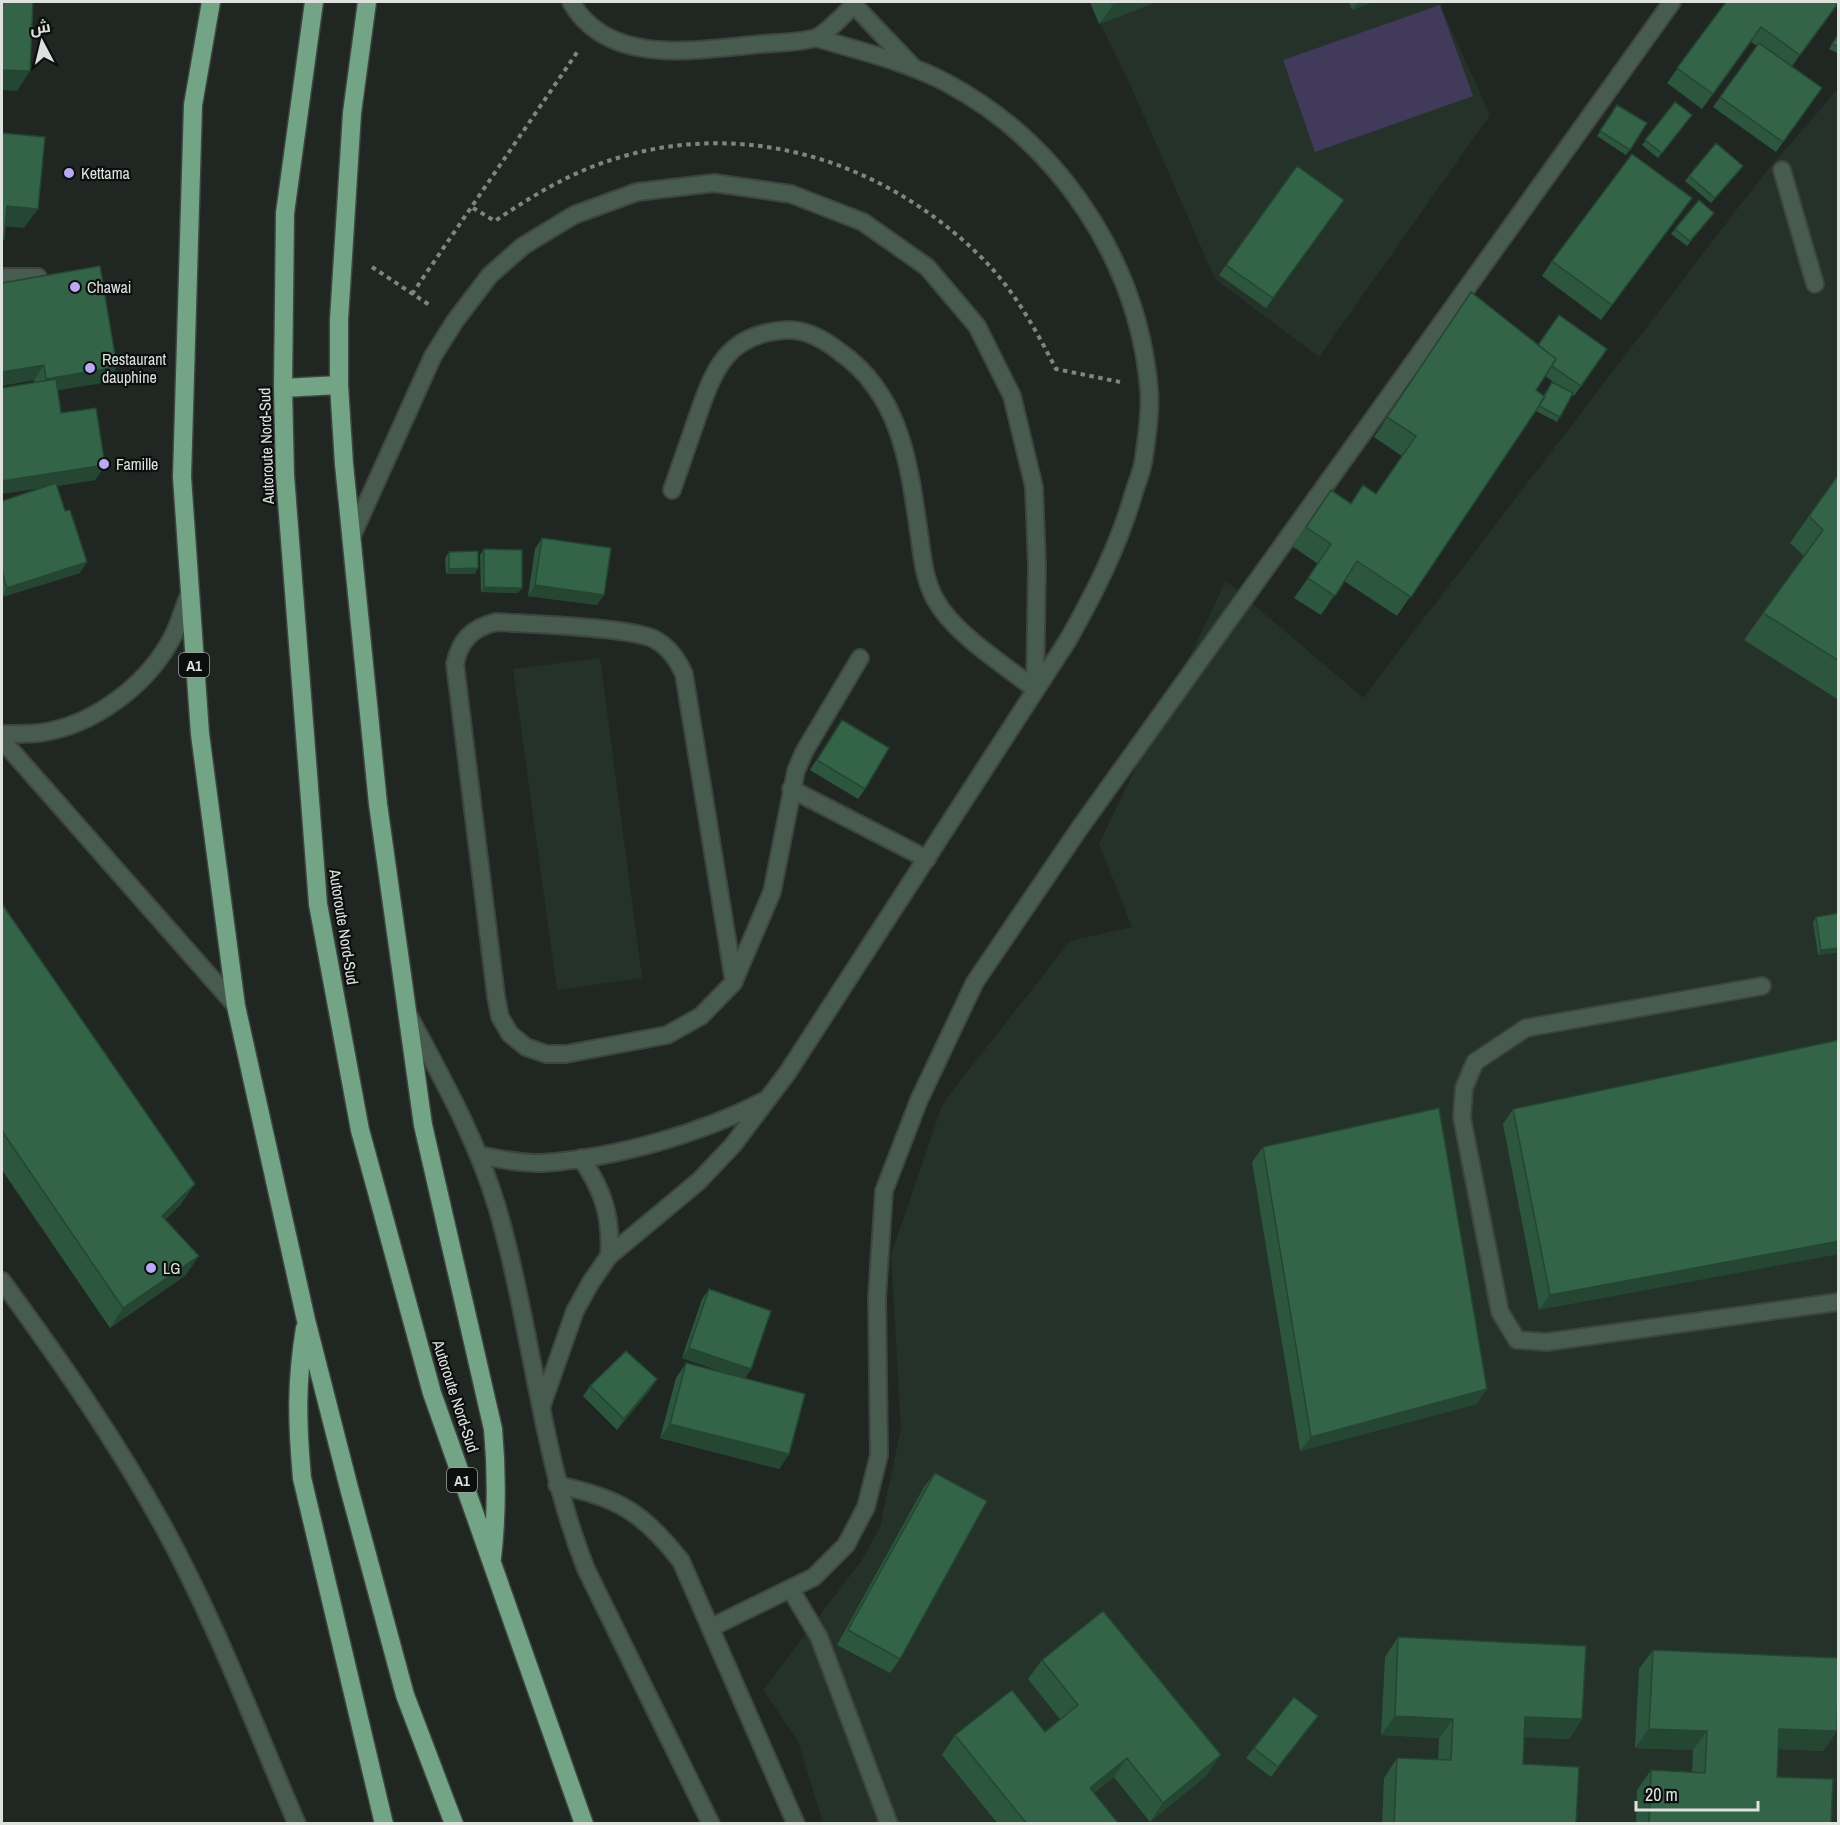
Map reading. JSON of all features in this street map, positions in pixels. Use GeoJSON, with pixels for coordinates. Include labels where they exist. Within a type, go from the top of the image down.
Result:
{"type":"FeatureCollection","features":[{"type":"Feature","properties":{"kind":"highway","name":"A1"},"geometry":{"type":"LineString","coordinates":[[211,2],[193,105],[182,477],[188,597],[200,734],[236,1006],[306,1320],[405,1695],[454,1824]]}},
{"type":"Feature","properties":{"kind":"highway","name":"Autoroute Nord-Sud"},"geometry":{"type":"LineString","coordinates":[[314,2],[285,213],[283,388],[285,475],[318,904],[360,1130],[432,1393],[584,1824]]}},
{"type":"Feature","properties":{"kind":"highway"},"geometry":{"type":"LineString","coordinates":[[367,2],[352,113],[343,248],[339,385],[351,536],[378,804],[406,1011],[429,1156],[493,1429],[497,1497],[491,1563]]}},
{"type":"Feature","properties":{"kind":"highway"},"geometry":{"type":"LineString","coordinates":[[283,388],[339,385]]}},
{"type":"Feature","properties":{"kind":"highway"},"geometry":{"type":"LineString","coordinates":[[306,1320],[297,1375],[297,1428],[302,1478],[384,1824]]}},
{"type":"Feature","properties":{"kind":"street"},"geometry":{"type":"LineString","coordinates":[[542,1406],[575,1311],[609,1256],[699,1181],[733,1145],[767,1099],[927,859],[1098,586],[1125,524],[1144,459],[1149,390],[1138,331],[1118,264],[1084,208],[1048,159],[999,116],[946,82],[914,67],[817,38],[663,51],[634,47],[593,28],[577,12],[571,2]]}},
{"type":"Feature","properties":{"kind":"street"},"geometry":{"type":"LineString","coordinates":[[712,1628],[814,1577],[846,1545],[866,1507],[879,1455],[877,1297],[884,1191],[919,1100],[975,982],[1086,819],[1672,2]]}},
{"type":"Feature","properties":{"kind":"street"},"geometry":{"type":"LineString","coordinates":[[817,38],[854,3],[914,67]]}},
{"type":"Feature","properties":{"kind":"street"},"geometry":{"type":"LineString","coordinates":[[1782,170],[1815,284]]}},
{"type":"Feature","properties":{"kind":"street"},"geometry":{"type":"LineString","coordinates":[[351,536],[433,356],[454,321],[490,275],[523,246],[574,215],[637,192],[714,183],[791,194],[863,222],[927,267],[977,326],[1012,396],[1034,487],[1037,566],[1035,689]]}},
{"type":"Feature","properties":{"kind":"street"},"geometry":{"type":"LineString","coordinates":[[2,277],[38,277]]}},
{"type":"Feature","properties":{"kind":"street"},"geometry":{"type":"LineString","coordinates":[[672,490],[710,380],[720,362],[734,348],[751,337],[781,330],[811,334],[848,357],[873,383],[892,411],[904,443],[925,572],[934,598],[950,621],[1035,689]]}},
{"type":"Feature","properties":{"kind":"street"},"geometry":{"type":"LineString","coordinates":[[2,734],[40,733],[80,721],[117,700],[149,671],[173,636],[188,597]]}},
{"type":"Feature","properties":{"kind":"street"},"geometry":{"type":"LineString","coordinates":[[734,982],[684,674],[677,660],[667,648],[640,634],[496,622],[472,632],[458,652],[455,676],[500,1017],[510,1034],[526,1047],[546,1054],[566,1054],[667,1035],[701,1016],[734,982],[772,892],[780,860],[790,789],[804,752],[860,658]]}},
{"type":"Feature","properties":{"kind":"street"},"geometry":{"type":"LineString","coordinates":[[2,740],[236,1006]]}},
{"type":"Feature","properties":{"kind":"street"},"geometry":{"type":"LineString","coordinates":[[790,789],[927,859]]}},
{"type":"Feature","properties":{"kind":"street"},"geometry":{"type":"LineString","coordinates":[[1762,987],[1526,1028],[1475,1062],[1464,1088],[1462,1118],[1500,1312],[1517,1340],[1547,1342],[1839,1302]]}},
{"type":"Feature","properties":{"kind":"street"},"geometry":{"type":"LineString","coordinates":[[406,1011],[459,1111],[479,1155],[510,1258],[542,1406],[556,1485],[586,1569],[711,1824]]}},
{"type":"Feature","properties":{"kind":"street"},"geometry":{"type":"LineString","coordinates":[[479,1155],[511,1161],[542,1163],[581,1158],[714,1125],[767,1099]]}},
{"type":"Feature","properties":{"kind":"street"},"geometry":{"type":"LineString","coordinates":[[581,1158],[596,1180],[606,1204],[611,1230],[609,1256]]}},
{"type":"Feature","properties":{"kind":"street"},"geometry":{"type":"LineString","coordinates":[[2,1281],[121,1452],[163,1526],[198,1596],[297,1824]]}},
{"type":"Feature","properties":{"kind":"street"},"geometry":{"type":"LineString","coordinates":[[556,1485],[593,1492],[628,1508],[658,1531],[681,1561],[796,1824]]}},
{"type":"Feature","properties":{"kind":"street"},"geometry":{"type":"LineString","coordinates":[[790,1590],[819,1637],[889,1824]]}},
{"type":"Feature","properties":{"kind":"path"},"geometry":{"type":"LineString","coordinates":[[412,294],[593,28]]}},
{"type":"Feature","properties":{"kind":"path"},"geometry":{"type":"LineString","coordinates":[[343,248],[454,321]]}},
{"type":"Feature","properties":{"kind":"path"},"geometry":{"type":"LineString","coordinates":[[1056,369],[1111,380]]}},
{"type":"Feature","properties":{"kind":"shaded area"},"geometry":{"type":"Polygon","coordinates":[[[1090,2],[1450,2],[1440,5],[1490,115],[1319,357],[1215,279],[1133,91],[1090,2]]]}},
{"type":"Feature","properties":{"kind":"shaded area"},"geometry":{"type":"Polygon","coordinates":[[[1440,5],[1473,96],[1315,152],[1283,60],[1440,5]]]}},
{"type":"Feature","properties":{"kind":"shaded area"},"geometry":{"type":"Polygon","coordinates":[[[1838,89],[1838,1823],[823,1823],[798,1741],[763,1690],[862,1560],[880,1527],[901,1429],[891,1255],[943,1103],[1070,941],[1132,927],[1099,844],[1226,581],[1363,698],[1764,174],[1838,89]]]}},
{"type":"Feature","properties":{"kind":"shaded area"},"geometry":{"type":"Polygon","coordinates":[[[600,658],[642,978],[557,990],[513,669],[600,658]]]}},
{"type":"Feature","properties":{"kind":"building"},"geometry":{"type":"Polygon","coordinates":[[[2,2],[33,2],[30,71],[2,70],[2,2]]]}},
{"type":"Feature","properties":{"kind":"building"},"geometry":{"type":"Polygon","coordinates":[[[1726,2],[1839,2],[1800,55],[1761,27],[1713,94],[1677,68],[1726,2]]]}},
{"type":"Feature","properties":{"kind":"building"},"geometry":{"type":"Polygon","coordinates":[[[1839,34],[1839,47],[1832,44],[1839,34]]]}},
{"type":"Feature","properties":{"kind":"building"},"geometry":{"type":"Polygon","coordinates":[[[1759,43],[1822,88],[1783,142],[1720,97],[1759,43]]]}},
{"type":"Feature","properties":{"kind":"building"},"geometry":{"type":"Polygon","coordinates":[[[1675,102],[1692,115],[1662,153],[1645,140],[1675,102]]]}},
{"type":"Feature","properties":{"kind":"building"},"geometry":{"type":"Polygon","coordinates":[[[1617,105],[1647,123],[1630,150],[1600,131],[1617,105]]]}},
{"type":"Feature","properties":{"kind":"building"},"geometry":{"type":"Polygon","coordinates":[[[2,133],[45,137],[38,209],[7,206],[4,239],[2,239],[2,133]]]}},
{"type":"Feature","properties":{"kind":"building"},"geometry":{"type":"Polygon","coordinates":[[[1716,143],[1743,166],[1715,198],[1689,176],[1716,143]]]}},
{"type":"Feature","properties":{"kind":"building"},"geometry":{"type":"Polygon","coordinates":[[[1632,154],[1692,198],[1612,305],[1552,261],[1632,154]]]}},
{"type":"Feature","properties":{"kind":"building"},"geometry":{"type":"Polygon","coordinates":[[[1297,166],[1344,200],[1273,298],[1226,265],[1297,166]]]}},
{"type":"Feature","properties":{"kind":"building"},"geometry":{"type":"Polygon","coordinates":[[[1699,200],[1714,213],[1690,241],[1675,229],[1699,200]]]}},
{"type":"Feature","properties":{"kind":"building"},"geometry":{"type":"Polygon","coordinates":[[[100,266],[117,367],[46,379],[44,365],[2,372],[2,283],[100,266]]]}},
{"type":"Feature","properties":{"kind":"building"},"geometry":{"type":"Polygon","coordinates":[[[1471,292],[1556,359],[1536,390],[1545,397],[1411,597],[1357,561],[1335,596],[1308,578],[1331,544],[1306,527],[1331,490],[1351,504],[1363,485],[1376,494],[1416,436],[1387,417],[1471,292]]]}},
{"type":"Feature","properties":{"kind":"building"},"geometry":{"type":"Polygon","coordinates":[[[1559,315],[1607,349],[1581,386],[1552,366],[1556,359],[1538,345],[1559,315]]]}},
{"type":"Feature","properties":{"kind":"building"},"geometry":{"type":"Polygon","coordinates":[[[56,379],[61,413],[96,408],[105,465],[2,481],[2,388],[56,379]]]}},
{"type":"Feature","properties":{"kind":"building"},"geometry":{"type":"Polygon","coordinates":[[[1552,382],[1573,393],[1560,417],[1539,406],[1552,382]]]}},
{"type":"Feature","properties":{"kind":"building"},"geometry":{"type":"Polygon","coordinates":[[[1839,474],[1839,661],[1763,613],[1823,530],[1809,516],[1839,474]]]}},
{"type":"Feature","properties":{"kind":"building"},"geometry":{"type":"Polygon","coordinates":[[[56,483],[65,511],[70,510],[87,562],[7,588],[2,571],[2,501],[56,483]]]}},
{"type":"Feature","properties":{"kind":"building"},"geometry":{"type":"Polygon","coordinates":[[[542,538],[611,548],[604,595],[535,585],[542,538]]]}},
{"type":"Feature","properties":{"kind":"building"},"geometry":{"type":"Polygon","coordinates":[[[484,549],[522,550],[522,588],[484,587],[484,549]]]}},
{"type":"Feature","properties":{"kind":"building"},"geometry":{"type":"Polygon","coordinates":[[[478,551],[478,568],[449,569],[449,552],[478,551]]]}},
{"type":"Feature","properties":{"kind":"building"},"geometry":{"type":"Polygon","coordinates":[[[842,720],[889,748],[865,789],[817,760],[842,720]]]}},
{"type":"Feature","properties":{"kind":"building"},"geometry":{"type":"Polygon","coordinates":[[[2,904],[195,1184],[162,1216],[199,1256],[123,1308],[2,1131],[2,904]]]}},
{"type":"Feature","properties":{"kind":"building"},"geometry":{"type":"Polygon","coordinates":[[[1839,913],[1839,948],[1821,950],[1816,917],[1839,913]]]}},
{"type":"Feature","properties":{"kind":"building"},"geometry":{"type":"Polygon","coordinates":[[[1839,1040],[1839,1241],[1550,1295],[1513,1109],[1839,1040]]]}},
{"type":"Feature","properties":{"kind":"building"},"geometry":{"type":"Polygon","coordinates":[[[1439,1108],[1487,1389],[1311,1437],[1263,1147],[1439,1108]]]}},
{"type":"Feature","properties":{"kind":"building"},"geometry":{"type":"Polygon","coordinates":[[[709,1289],[771,1311],[751,1369],[689,1348],[709,1289]]]}},
{"type":"Feature","properties":{"kind":"building"},"geometry":{"type":"Polygon","coordinates":[[[626,1351],[657,1379],[624,1419],[590,1386],[626,1351]]]}},
{"type":"Feature","properties":{"kind":"building"},"geometry":{"type":"Polygon","coordinates":[[[686,1363],[805,1394],[789,1454],[670,1424],[686,1363]]]}},
{"type":"Feature","properties":{"kind":"building"},"geometry":{"type":"Polygon","coordinates":[[[935,1473],[987,1501],[900,1659],[848,1630],[935,1473]]]}},
{"type":"Feature","properties":{"kind":"building"},"geometry":{"type":"Polygon","coordinates":[[[1103,1611],[1221,1755],[1163,1803],[1127,1758],[1090,1788],[1119,1824],[1027,1824],[955,1735],[1012,1690],[1045,1732],[1078,1705],[1042,1660],[1103,1611]]]}},
{"type":"Feature","properties":{"kind":"building"},"geometry":{"type":"Polygon","coordinates":[[[1398,1637],[1586,1646],[1582,1719],[1525,1717],[1523,1764],[1579,1767],[1576,1824],[1394,1824],[1397,1758],[1451,1760],[1453,1719],[1395,1716],[1398,1637]]]}},
{"type":"Feature","properties":{"kind":"building"},"geometry":{"type":"Polygon","coordinates":[[[1653,1650],[1839,1658],[1837,1731],[1779,1729],[1777,1777],[1833,1779],[1831,1824],[1649,1824],[1651,1770],[1705,1773],[1707,1731],[1649,1729],[1653,1650]]]}},
{"type":"Feature","properties":{"kind":"building"},"geometry":{"type":"Polygon","coordinates":[[[1294,1697],[1318,1716],[1278,1767],[1254,1748],[1294,1697]]]}},
{"type":"Feature","properties":{"kind":"place","name":"Kettama"},"geometry":{"type":"Point","coordinates":[69,173]}},
{"type":"Feature","properties":{"kind":"place","name":"Chawai"},"geometry":{"type":"Point","coordinates":[75,287]}},
{"type":"Feature","properties":{"kind":"place","name":"Restaurant dauphine"},"geometry":{"type":"Point","coordinates":[90,368]}},
{"type":"Feature","properties":{"kind":"place","name":"Famille"},"geometry":{"type":"Point","coordinates":[104,464]}},
{"type":"Feature","properties":{"kind":"place","name":"LG"},"geometry":{"type":"Point","coordinates":[151,1268]}}]}
